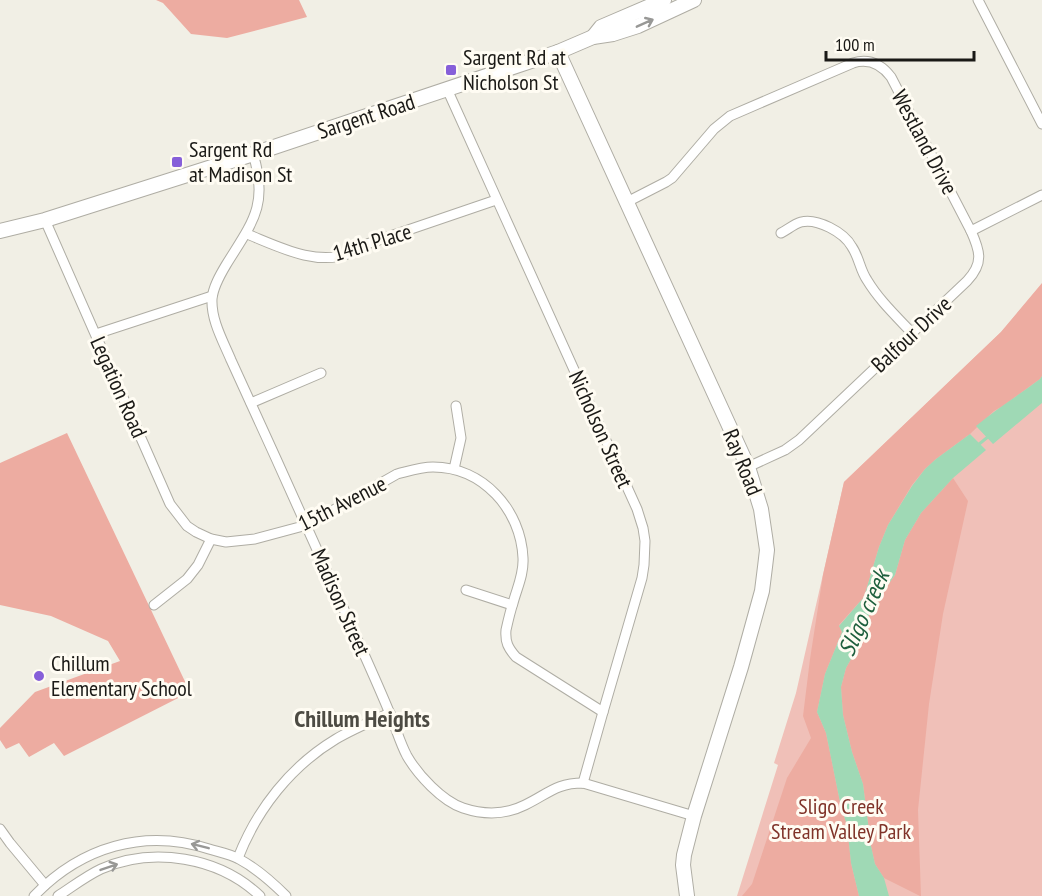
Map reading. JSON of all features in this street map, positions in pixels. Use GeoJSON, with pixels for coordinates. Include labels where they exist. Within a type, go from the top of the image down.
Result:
{"type":"FeatureCollection","features":[{"type":"Feature","properties":{"kind":"street","name":"Sargent Road"},"geometry":{"type":"LineString","coordinates":[[593,37],[601,27],[664,0]]}},
{"type":"Feature","properties":{"kind":"street","name":"Sargent Road"},"geometry":{"type":"LineString","coordinates":[[0,231],[45,220],[253,154],[558,52],[593,37],[613,34],[638,26],[694,0]]}},
{"type":"Feature","properties":{"kind":"street"},"geometry":{"type":"LineString","coordinates":[[978,0],[1042,124]]}},
{"type":"Feature","properties":{"kind":"street","name":"Ray Road"},"geometry":{"type":"LineString","coordinates":[[558,52],[748,467],[765,530],[767,550],[762,591],[684,855],[687,896]]}},
{"type":"Feature","properties":{"kind":"street","name":"Westland Drive"},"geometry":{"type":"LineString","coordinates":[[627,202],[672,178],[714,129],[730,116],[853,63],[866,60],[879,65],[891,77],[971,231]]}},
{"type":"Feature","properties":{"kind":"street","name":"Nicholson Street"},"geometry":{"type":"LineString","coordinates":[[447,89],[637,509],[643,528],[645,554],[642,578],[584,783]]}},
{"type":"Feature","properties":{"kind":"street"},"geometry":{"type":"LineString","coordinates":[[96,334],[212,296],[220,275],[255,218],[259,193],[258,171],[253,154]]}},
{"type":"Feature","properties":{"kind":"street"},"geometry":{"type":"LineString","coordinates":[[971,231],[1042,195]]}},
{"type":"Feature","properties":{"kind":"street","name":"14th Place"},"geometry":{"type":"LineString","coordinates":[[247,234],[307,256],[332,258],[496,200]]}},
{"type":"Feature","properties":{"kind":"street","name":"Legation Road"},"geometry":{"type":"LineString","coordinates":[[45,220],[170,504],[187,526],[211,539]]}},
{"type":"Feature","properties":{"kind":"street"},"geometry":{"type":"LineString","coordinates":[[781,233],[801,222],[809,221],[839,232],[853,247],[864,275],[874,290],[912,333]]}},
{"type":"Feature","properties":{"kind":"street","name":"Balfour Drive"},"geometry":{"type":"LineString","coordinates":[[748,467],[776,455],[799,440],[968,281],[979,262],[979,251],[971,231]]}},
{"type":"Feature","properties":{"kind":"street","name":"Madison Street"},"geometry":{"type":"LineString","coordinates":[[212,296],[212,308],[217,326],[390,713],[404,750],[417,770],[452,804],[488,813],[511,811],[557,787],[584,783],[694,816]]}},
{"type":"Feature","properties":{"kind":"street"},"geometry":{"type":"LineString","coordinates":[[251,403],[321,373]]}},
{"type":"Feature","properties":{"kind":"street"},"geometry":{"type":"LineString","coordinates":[[454,469],[461,438],[456,406]]}},
{"type":"Feature","properties":{"kind":"street","name":"15th Avenue"},"geometry":{"type":"LineString","coordinates":[[211,539],[226,542],[255,540],[307,525],[397,474],[409,471],[432,467],[454,469],[473,476],[498,496],[508,509],[522,543],[521,578],[512,604],[505,638],[510,650],[516,657],[603,712]]}},
{"type":"Feature","properties":{"kind":"street"},"geometry":{"type":"LineString","coordinates":[[154,605],[187,579],[198,565],[211,539]]}},
{"type":"Feature","properties":{"kind":"street"},"geometry":{"type":"LineString","coordinates":[[466,590],[512,604]]}},
{"type":"Feature","properties":{"kind":"street"},"geometry":{"type":"LineString","coordinates":[[238,858],[257,818],[283,784],[300,767],[336,739],[390,713]]}},
{"type":"Feature","properties":{"kind":"street"},"geometry":{"type":"LineString","coordinates":[[0,829],[45,885]]}},
{"type":"Feature","properties":{"kind":"street"},"geometry":{"type":"LineString","coordinates":[[34,896],[69,866],[86,856],[138,842],[159,840],[202,846],[238,858],[264,876],[286,896]]}},
{"type":"Feature","properties":{"kind":"street"},"geometry":{"type":"LineString","coordinates":[[58,896],[101,869],[140,858],[194,861],[222,870],[246,884],[260,896]]}},
{"type":"Feature","properties":{"kind":"green space"},"geometry":{"type":"Polygon","coordinates":[[[156,0],[299,0],[307,17],[227,38],[191,34],[163,3],[156,0]]]}},
{"type":"Feature","properties":{"kind":"green space"},"geometry":{"type":"Polygon","coordinates":[[[1042,283],[1042,376],[994,411],[970,434],[925,469],[912,485],[888,525],[864,597],[839,625],[842,632],[825,674],[817,712],[826,733],[841,807],[847,825],[851,863],[859,896],[742,896],[752,884],[787,778],[811,738],[803,716],[810,659],[823,575],[844,482],[1001,332],[1042,283]]]}},
{"type":"Feature","properties":{"kind":"green space","name":"Sligo Creek Stream Valley Park"},"geometry":{"type":"Polygon","coordinates":[[[1042,284],[1042,896],[737,896],[778,765],[774,763],[796,693],[844,482],[1001,332],[1042,284]]]}},
{"type":"Feature","properties":{"kind":"green space"},"geometry":{"type":"Polygon","coordinates":[[[67,433],[190,692],[64,756],[54,743],[29,757],[19,743],[6,749],[0,740],[0,728],[35,692],[120,661],[108,641],[51,616],[0,605],[0,463],[67,433]]]}},
{"type":"Feature","properties":{"kind":"green space"},"geometry":{"type":"Polygon","coordinates":[[[953,478],[968,501],[943,614],[929,704],[918,810],[920,896],[884,878],[875,864],[863,784],[843,715],[841,687],[846,668],[864,636],[870,610],[895,575],[905,540],[921,513],[953,478]]]}},
{"type":"Feature","properties":{"kind":"water"},"geometry":{"type":"Polygon","coordinates":[[[1042,376],[1042,403],[993,444],[976,426],[1042,376]]]}},
{"type":"Feature","properties":{"kind":"water"},"geometry":{"type":"Polygon","coordinates":[[[970,434],[986,450],[953,478],[921,513],[905,540],[895,575],[870,610],[864,636],[846,668],[841,687],[843,715],[863,784],[875,864],[884,878],[889,896],[859,896],[851,863],[847,825],[841,807],[826,733],[817,712],[825,674],[842,632],[839,626],[864,597],[888,525],[925,469],[970,434]]]}},
{"type":"Feature","properties":{"kind":"waterway","name":"Sligo creek"},"geometry":{"type":"LineString","coordinates":[[978,445],[989,436]]}},
{"type":"Feature","properties":{"kind":"place","name":"Sargent Rd at Nicholson St"},"geometry":{"type":"Point","coordinates":[451,70]}},
{"type":"Feature","properties":{"kind":"place","name":"Sargent Rd at Madison St"},"geometry":{"type":"Point","coordinates":[177,162]}},
{"type":"Feature","properties":{"kind":"place","name":"Chillum Elementary School"},"geometry":{"type":"Point","coordinates":[39,676]}},
{"type":"Feature","properties":{"kind":"district","name":"Chillum Heights"},"geometry":{"type":"Point","coordinates":[362,719]}}]}
